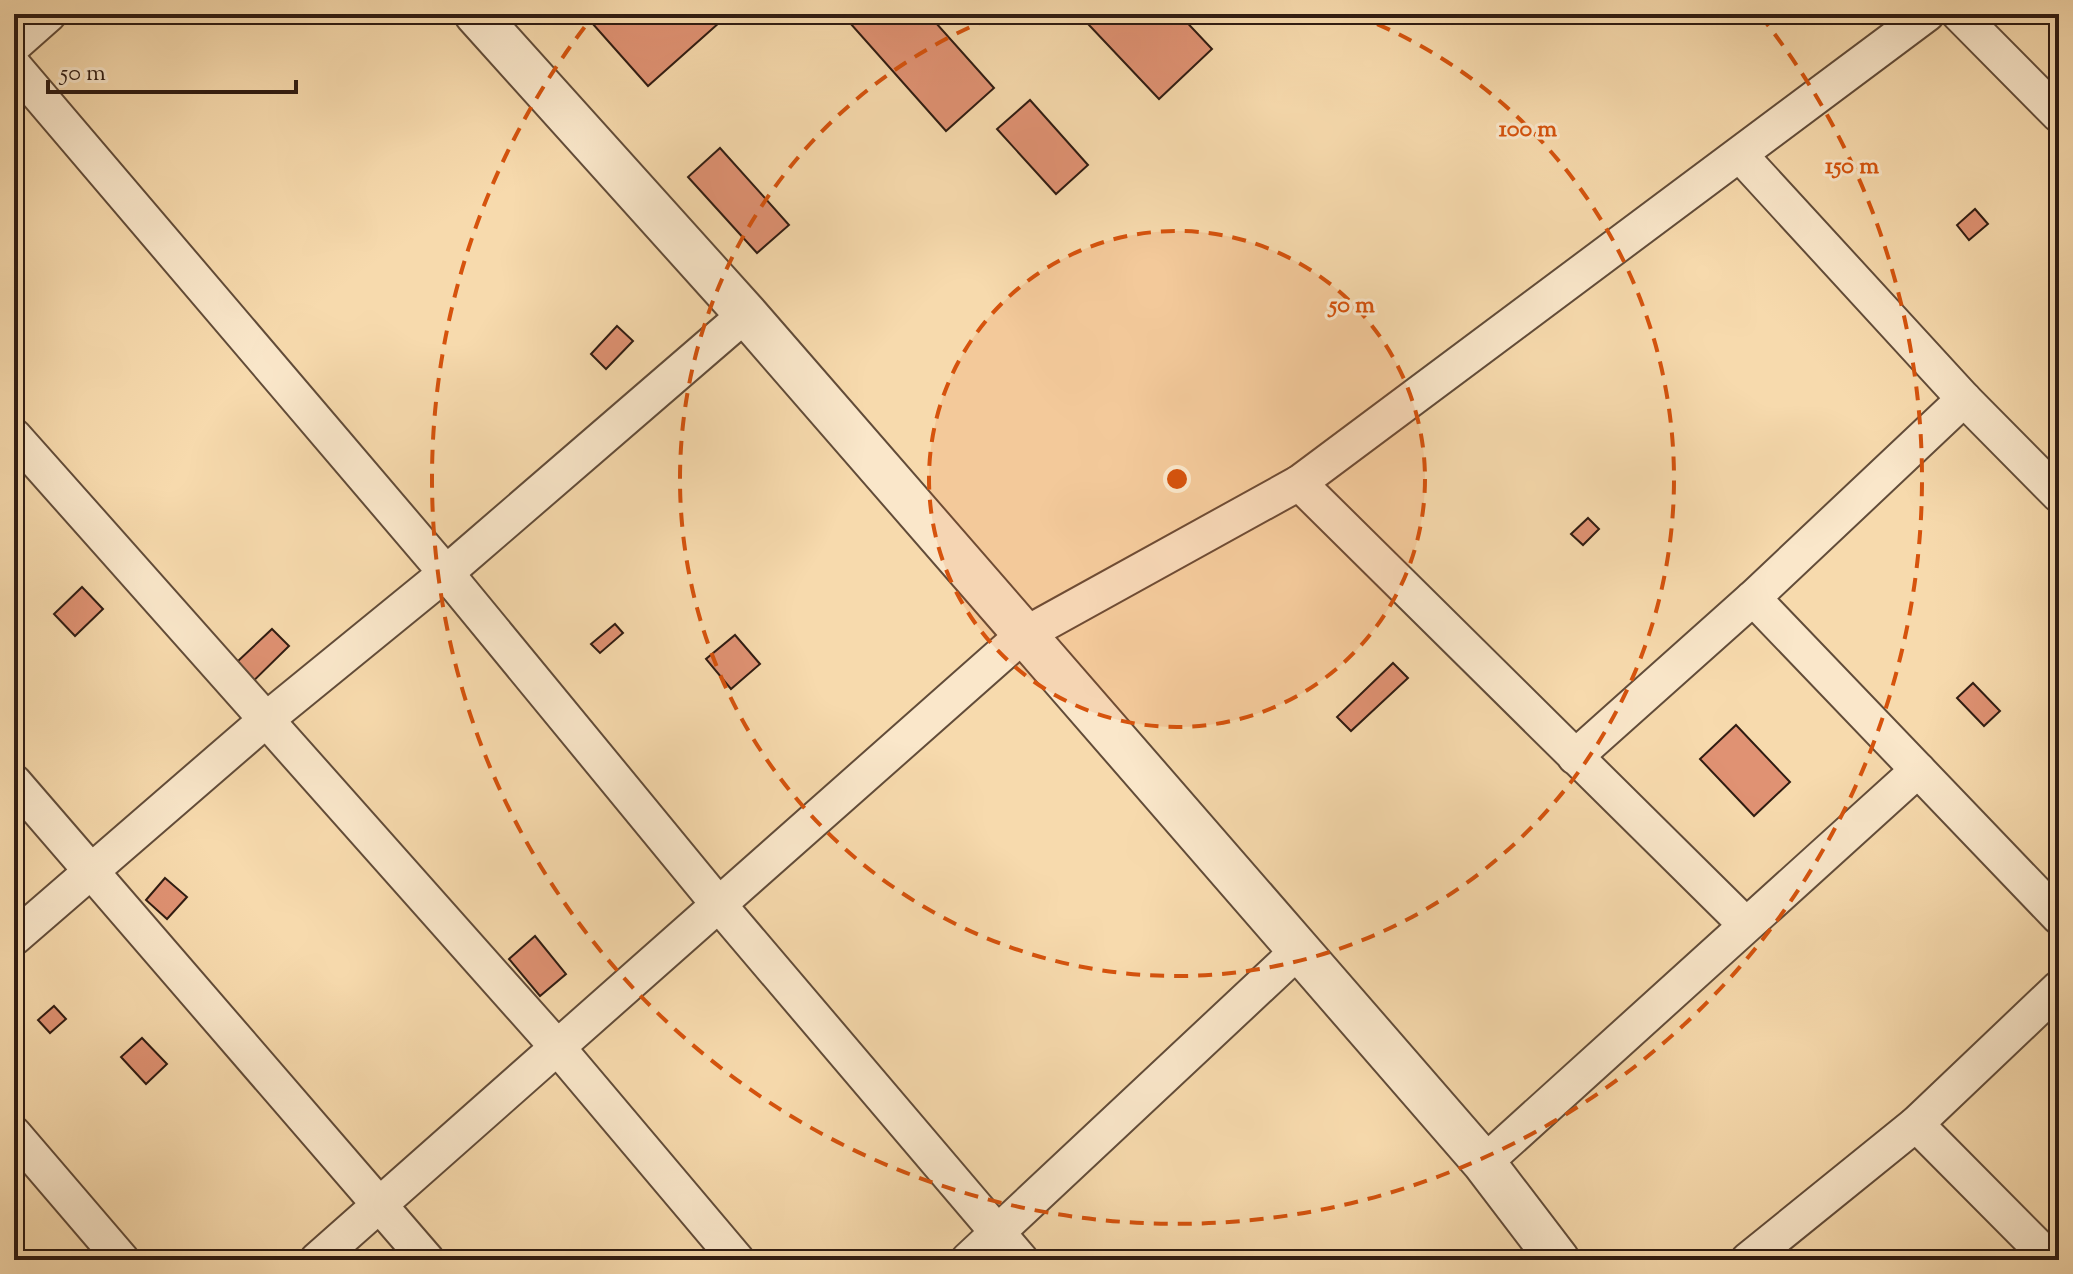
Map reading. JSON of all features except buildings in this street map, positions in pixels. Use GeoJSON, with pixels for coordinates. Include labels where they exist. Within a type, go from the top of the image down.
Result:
{"type":"FeatureCollection","features":[{"type":"Feature","properties":{"kind":"street"},"geometry":{"type":"LineString","coordinates":[[14,45],[49,14]]}},
{"type":"Feature","properties":{"kind":"street"},"geometry":{"type":"LineString","coordinates":[[476,14],[746,314],[1022,636],[1484,1163],[1558,1260]]}},
{"type":"Feature","properties":{"kind":"street"},"geometry":{"type":"LineString","coordinates":[[317,1260],[1022,636],[1299,483],[1741,156],[1927,14]]}},
{"type":"Feature","properties":{"kind":"street"},"geometry":{"type":"LineString","coordinates":[[1959,14],[2059,115]]}},
{"type":"Feature","properties":{"kind":"street"},"geometry":{"type":"LineString","coordinates":[[14,66],[446,573],[719,905],[1021,1260]]}},
{"type":"Feature","properties":{"kind":"street"},"geometry":{"type":"LineString","coordinates":[[1741,156],[1964,399],[2059,495]]}},
{"type":"Feature","properties":{"kind":"street"},"geometry":{"type":"LineString","coordinates":[[14,938],[267,719],[446,573],[746,314]]}},
{"type":"Feature","properties":{"kind":"street"},"geometry":{"type":"LineString","coordinates":[[1575,757],[1753,598],[1964,399]]}},
{"type":"Feature","properties":{"kind":"street"},"geometry":{"type":"LineString","coordinates":[[14,436],[558,1048],[737,1260]]}},
{"type":"Feature","properties":{"kind":"street"},"geometry":{"type":"LineString","coordinates":[[1299,483],[1745,924]]}},
{"type":"Feature","properties":{"kind":"street"},"geometry":{"type":"LineString","coordinates":[[1753,598],[2059,917]]}},
{"type":"Feature","properties":{"kind":"street"},"geometry":{"type":"LineString","coordinates":[[1484,1163],[1918,770]]}},
{"type":"Feature","properties":{"kind":"street"},"geometry":{"type":"LineString","coordinates":[[14,782],[427,1260]]}},
{"type":"Feature","properties":{"kind":"street"},"geometry":{"type":"LineString","coordinates":[[968,1260],[1299,950]]}},
{"type":"Feature","properties":{"kind":"street"},"geometry":{"type":"LineString","coordinates":[[1748,1260],[1916,1124],[2059,988]]}},
{"type":"Feature","properties":{"kind":"street"},"geometry":{"type":"LineString","coordinates":[[1916,1124],[2051,1260]]}},
{"type":"Feature","properties":{"kind":"street"},"geometry":{"type":"LineString","coordinates":[[14,1134],[122,1260]]}}]}
